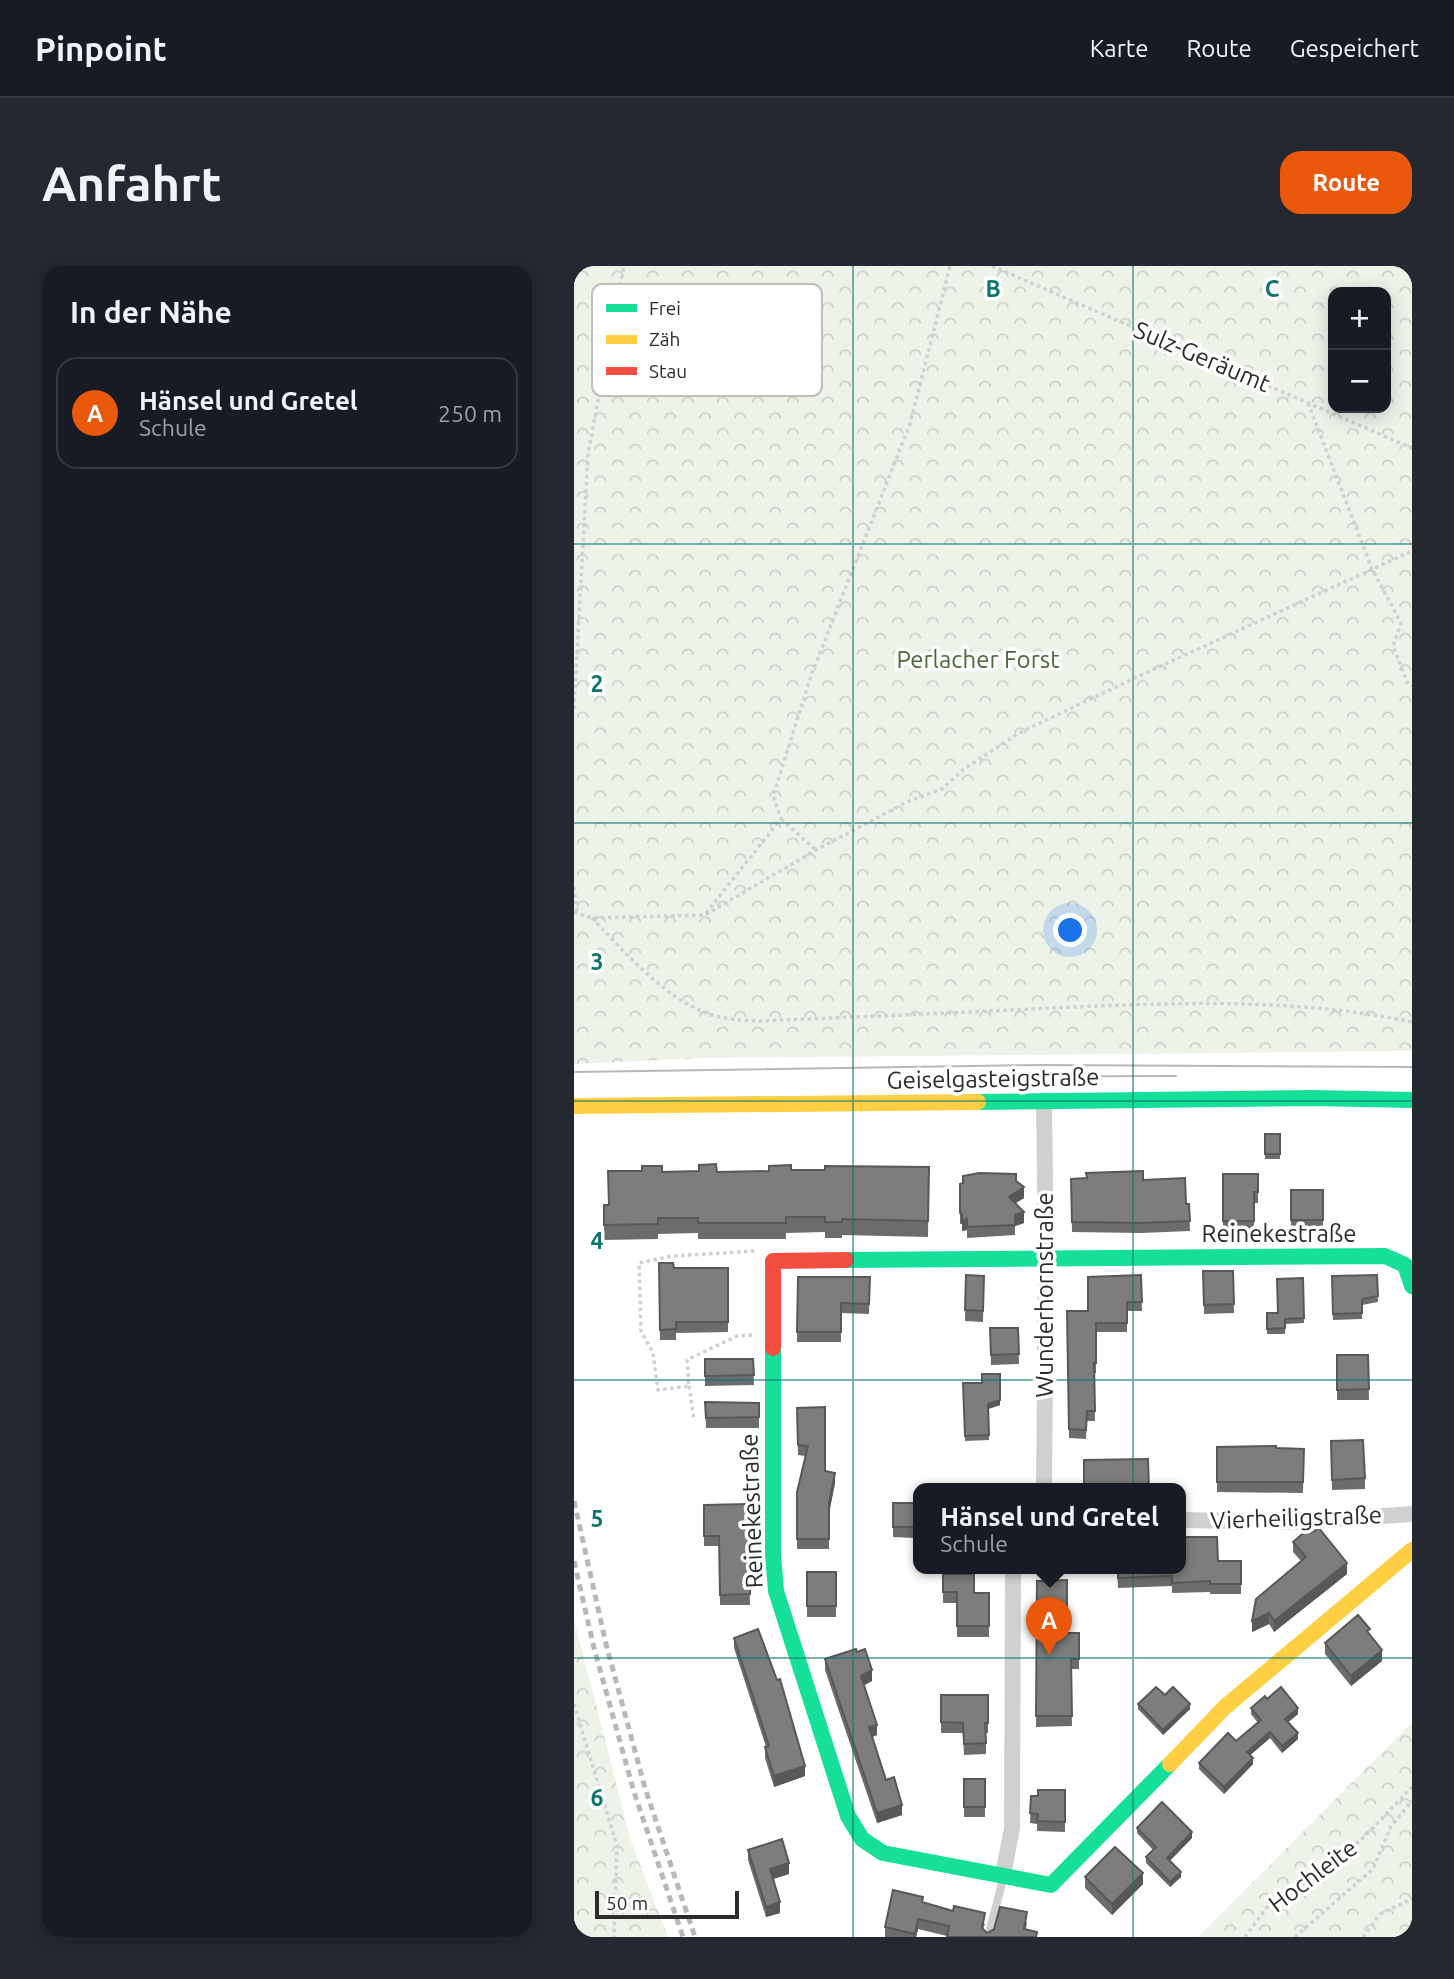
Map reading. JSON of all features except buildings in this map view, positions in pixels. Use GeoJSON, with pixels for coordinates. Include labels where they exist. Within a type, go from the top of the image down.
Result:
{"type":"FeatureCollection","features":[{"type":"Feature","properties":{"kind":"street","name":"Geiselgasteigstraße"},"geometry":{"type":"LineString","coordinates":[[574,1106],[1311,1098],[1412,1100]]}},
{"type":"Feature","properties":{"kind":"street","name":"Wunderhornstraße"},"geometry":{"type":"LineString","coordinates":[[1044,1101],[1044,1483]]}},
{"type":"Feature","properties":{"kind":"street","name":"Reinekestraße"},"geometry":{"type":"LineString","coordinates":[[1412,1286],[1410,1273],[1402,1261],[1384,1256],[773,1261],[773,1555],[776,1591],[848,1816],[862,1839],[883,1853],[1051,1885],[1225,1707],[1412,1550]]}},
{"type":"Feature","properties":{"kind":"street","name":"Vierheiligstraße"},"geometry":{"type":"LineString","coordinates":[[1186,1520],[1298,1522],[1412,1514]]}},
{"type":"Feature","properties":{"kind":"street"},"geometry":{"type":"LineString","coordinates":[[1003,1875],[1012,1828],[1013,1574]]}},
{"type":"Feature","properties":{"kind":"lane"},"geometry":{"type":"LineString","coordinates":[[988,1937],[1003,1875]]}},
{"type":"Feature","properties":{"kind":"path"},"geometry":{"type":"LineString","coordinates":[[621,284],[624,266]]}},
{"type":"Feature","properties":{"kind":"path"},"geometry":{"type":"LineString","coordinates":[[816,850],[781,818],[773,796],[812,673],[910,424],[950,266]]}},
{"type":"Feature","properties":{"kind":"path","name":"Sulz-Geräumt"},"geometry":{"type":"LineString","coordinates":[[992,266],[1412,448]]}},
{"type":"Feature","properties":{"kind":"path"},"geometry":{"type":"LineString","coordinates":[[574,709],[588,453],[599,396]]}},
{"type":"Feature","properties":{"kind":"path"},"geometry":{"type":"LineString","coordinates":[[1308,403],[1372,569],[1401,623],[1393,646],[1408,682],[1412,685]]}},
{"type":"Feature","properties":{"kind":"path"},"geometry":{"type":"LineString","coordinates":[[574,887],[575,912],[592,918],[705,915],[816,850],[907,802],[942,789],[964,769],[1020,733],[1412,551]]}},
{"type":"Feature","properties":{"kind":"path"},"geometry":{"type":"LineString","coordinates":[[705,915],[781,818]]}},
{"type":"Feature","properties":{"kind":"path"},"geometry":{"type":"LineString","coordinates":[[592,918],[642,970],[683,1001],[719,1017],[758,1021],[1140,1004],[1303,1006],[1412,1022]]}},
{"type":"Feature","properties":{"kind":"path"},"geometry":{"type":"LineString","coordinates":[[690,1386],[658,1390],[653,1353],[641,1331],[639,1263],[673,1256],[758,1251],[773,1261]]}},
{"type":"Feature","properties":{"kind":"path"},"geometry":{"type":"LineString","coordinates":[[694,1419],[687,1360],[737,1336],[751,1335]]}},
{"type":"Feature","properties":{"kind":"path"},"geometry":{"type":"LineString","coordinates":[[574,1704],[617,1846],[614,1937]]}},
{"type":"Feature","properties":{"kind":"path","name":"Hochleite"},"geometry":{"type":"LineString","coordinates":[[1245,1937],[1270,1903],[1332,1866],[1412,1787]]}},
{"type":"Feature","properties":{"kind":"path","name":"Hochleite"},"geometry":{"type":"LineString","coordinates":[[1295,1937],[1373,1869],[1391,1826],[1412,1801]]}},
{"type":"Feature","properties":{"kind":"path"},"geometry":{"type":"LineString","coordinates":[[1363,1937],[1380,1914],[1412,1899]]}},
{"type":"Feature","properties":{"kind":"green space","name":"Perlacher Forst"},"geometry":{"type":"Polygon","coordinates":[[[574,266],[1412,266],[1412,1051],[706,1058],[574,1064],[574,266]]]}},
{"type":"Feature","properties":{"kind":"green space"},"geometry":{"type":"Polygon","coordinates":[[[574,1619],[631,1841],[668,1937],[574,1937],[574,1619]]]}},
{"type":"Feature","properties":{"kind":"green space"},"geometry":{"type":"Polygon","coordinates":[[[1412,1722],[1412,1937],[1198,1937],[1412,1722]]]}},
{"type":"Feature","properties":{"kind":"tram line"},"geometry":{"type":"LineString","coordinates":[[574,1072],[1040,1065],[1412,1067]]}},
{"type":"Feature","properties":{"kind":"tram line"},"geometry":{"type":"LineString","coordinates":[[917,1077],[1176,1076]]}},
{"type":"Feature","properties":{"kind":"railway"},"geometry":{"type":"LineString","coordinates":[[574,1501],[606,1644],[645,1788],[695,1937]]}},
{"type":"Feature","properties":{"kind":"railway"},"geometry":{"type":"LineString","coordinates":[[574,1561],[594,1648],[634,1792],[683,1937]]}},
{"type":"Feature","properties":{"kind":"traffic: fast"},"geometry":{"type":"LineString","coordinates":[[978,1102],[1311,1098],[1412,1100]]}},
{"type":"Feature","properties":{"kind":"traffic: fast"},"geometry":{"type":"LineString","coordinates":[[846,1260],[1385,1256],[1405,1265],[1412,1286]]}},
{"type":"Feature","properties":{"kind":"traffic: fast"},"geometry":{"type":"LineString","coordinates":[[773,1348],[773,1555],[776,1591],[848,1816],[862,1839],[883,1853],[1051,1885],[1170,1764]]}},
{"type":"Feature","properties":{"kind":"traffic: slow"},"geometry":{"type":"LineString","coordinates":[[574,1106],[978,1102]]}},
{"type":"Feature","properties":{"kind":"traffic: slow"},"geometry":{"type":"LineString","coordinates":[[1170,1764],[1225,1707],[1412,1550]]}},
{"type":"Feature","properties":{"kind":"traffic: jam"},"geometry":{"type":"LineString","coordinates":[[773,1348],[773,1261],[846,1260]]}},
{"type":"Feature","properties":{"kind":"place","name":"Hänsel und Gretel"},"geometry":{"type":"Point","coordinates":[1049,1655]}}]}
